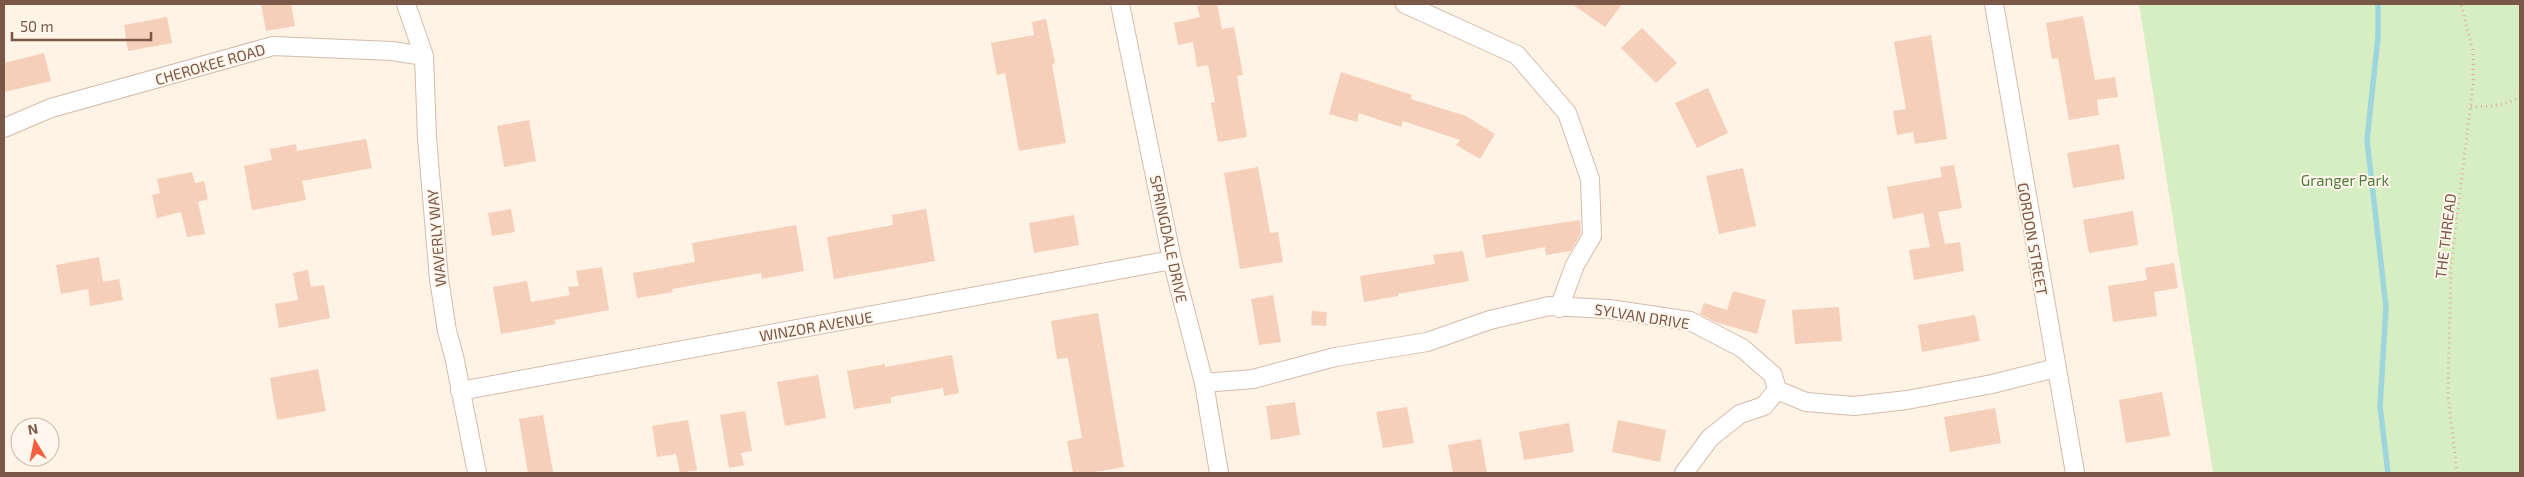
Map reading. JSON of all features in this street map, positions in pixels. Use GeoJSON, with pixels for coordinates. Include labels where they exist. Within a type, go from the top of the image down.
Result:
{"type":"FeatureCollection","features":[{"type":"Feature","properties":{"kind":"street","name":"WAVERLY WAY"},"geometry":{"type":"LineString","coordinates":[[406,4],[424,56],[427,138],[439,279],[447,331],[477,473]]}},
{"type":"Feature","properties":{"kind":"street","name":"SPRINGDALE DRIVE"},"geometry":{"type":"LineString","coordinates":[[1120,4],[1172,260],[1204,383],[1219,473]]}},
{"type":"Feature","properties":{"kind":"street"},"geometry":{"type":"LineString","coordinates":[[1405,4],[1517,55],[1568,113],[1590,179],[1592,236],[1575,265],[1559,308]]}},
{"type":"Feature","properties":{"kind":"street","name":"GORDON STREET"},"geometry":{"type":"LineString","coordinates":[[1994,4],[2075,473]]}},
{"type":"Feature","properties":{"kind":"street","name":"CHEROKEE ROAD"},"geometry":{"type":"LineString","coordinates":[[4,128],[51,108],[273,46],[392,52],[424,56]]}},
{"type":"Feature","properties":{"kind":"street","name":"WINZOR AVENUE"},"geometry":{"type":"LineString","coordinates":[[460,391],[1172,260]]}},
{"type":"Feature","properties":{"kind":"street","name":"SYLVAN DRIVE"},"geometry":{"type":"LineString","coordinates":[[1204,383],[1253,378],[1335,357],[1427,342],[1490,320],[1549,306],[1609,309],[1690,322],[1742,348],[1774,375],[1777,390]]}},
{"type":"Feature","properties":{"kind":"street"},"geometry":{"type":"LineString","coordinates":[[1684,473],[1710,438],[1740,414],[1764,406],[1777,390],[1806,402],[1854,406],[1916,398],[1992,384],[2056,368]]}},
{"type":"Feature","properties":{"kind":"path","name":"THE THREAD"},"geometry":{"type":"LineString","coordinates":[[2456,473],[2448,396],[2451,267],[2471,108],[2473,52],[2461,4]]}},
{"type":"Feature","properties":{"kind":"path"},"geometry":{"type":"LineString","coordinates":[[2471,108],[2500,105],[2514,101],[2520,96]]}},
{"type":"Feature","properties":{"kind":"green space","name":"Granger Park"},"geometry":{"type":"Polygon","coordinates":[[[2139,4],[2520,4],[2520,473],[2213,473],[2139,4]]]}},
{"type":"Feature","properties":{"kind":"building"},"geometry":{"type":"Polygon","coordinates":[[[261,4],[291,4],[295,26],[266,31],[261,4]]]}},
{"type":"Feature","properties":{"kind":"building"},"geometry":{"type":"Polygon","coordinates":[[[1217,4],[1222,29],[1234,27],[1243,75],[1237,76],[1247,137],[1218,142],[1211,103],[1215,102],[1208,65],[1197,67],[1193,42],[1178,45],[1174,23],[1200,17],[1197,6],[1217,4]]]}},
{"type":"Feature","properties":{"kind":"building"},"geometry":{"type":"Polygon","coordinates":[[[1572,4],[1622,4],[1605,27],[1572,4]]]}},
{"type":"Feature","properties":{"kind":"building"},"geometry":{"type":"Polygon","coordinates":[[[2083,16],[2095,80],[2115,77],[2118,97],[2097,100],[2099,115],[2069,120],[2058,58],[2052,59],[2046,23],[2083,16]]]}},
{"type":"Feature","properties":{"kind":"building"},"geometry":{"type":"Polygon","coordinates":[[[167,17],[172,43],[128,51],[124,25],[167,17]]]}},
{"type":"Feature","properties":{"kind":"building"},"geometry":{"type":"Polygon","coordinates":[[[1046,19],[1055,63],[1052,64],[1066,143],[1019,151],[1005,73],[997,75],[991,43],[1034,35],[1032,22],[1046,19]]]}},
{"type":"Feature","properties":{"kind":"building"},"geometry":{"type":"Polygon","coordinates":[[[1642,28],[1677,63],[1656,83],[1621,48],[1642,28]]]}},
{"type":"Feature","properties":{"kind":"building"},"geometry":{"type":"Polygon","coordinates":[[[1931,35],[1947,139],[1915,144],[1913,132],[1897,135],[1893,111],[1906,109],[1894,42],[1931,35]]]}},
{"type":"Feature","properties":{"kind":"building"},"geometry":{"type":"Polygon","coordinates":[[[44,53],[51,81],[4,92],[4,63],[44,53]]]}},
{"type":"Feature","properties":{"kind":"building"},"geometry":{"type":"Polygon","coordinates":[[[1341,72],[1412,95],[1411,99],[1466,116],[1495,134],[1480,159],[1456,145],[1460,140],[1403,121],[1401,127],[1359,113],[1357,122],[1329,114],[1341,72]]]}},
{"type":"Feature","properties":{"kind":"building"},"geometry":{"type":"Polygon","coordinates":[[[1708,88],[1728,133],[1697,148],[1675,103],[1708,88]]]}},
{"type":"Feature","properties":{"kind":"building"},"geometry":{"type":"Polygon","coordinates":[[[529,120],[536,161],[504,167],[497,126],[529,120]]]}},
{"type":"Feature","properties":{"kind":"building"},"geometry":{"type":"Polygon","coordinates":[[[366,139],[372,168],[302,181],[306,200],[252,210],[244,166],[272,160],[270,149],[296,144],[297,151],[366,139]]]}},
{"type":"Feature","properties":{"kind":"building"},"geometry":{"type":"Polygon","coordinates":[[[2119,144],[2125,179],[2073,188],[2067,153],[2119,144]]]}},
{"type":"Feature","properties":{"kind":"building"},"geometry":{"type":"Polygon","coordinates":[[[1954,165],[1962,208],[1938,212],[1945,244],[1960,242],[1964,271],[1914,280],[1909,250],[1930,247],[1923,213],[1893,219],[1887,187],[1942,177],[1940,167],[1954,165]]]}},
{"type":"Feature","properties":{"kind":"building"},"geometry":{"type":"Polygon","coordinates":[[[1258,167],[1270,233],[1278,232],[1283,262],[1240,269],[1224,173],[1258,167]]]}},
{"type":"Feature","properties":{"kind":"building"},"geometry":{"type":"Polygon","coordinates":[[[1743,168],[1756,226],[1719,234],[1706,176],[1743,168]]]}},
{"type":"Feature","properties":{"kind":"building"},"geometry":{"type":"Polygon","coordinates":[[[192,172],[195,183],[204,181],[208,199],[198,202],[205,234],[187,237],[181,212],[157,218],[152,195],[160,193],[157,179],[192,172]]]}},
{"type":"Feature","properties":{"kind":"building"},"geometry":{"type":"Polygon","coordinates":[[[511,209],[515,232],[492,236],[488,213],[511,209]]]}},
{"type":"Feature","properties":{"kind":"building"},"geometry":{"type":"Polygon","coordinates":[[[926,209],[935,261],[834,279],[827,237],[893,225],[892,215],[926,209]]]}},
{"type":"Feature","properties":{"kind":"building"},"geometry":{"type":"Polygon","coordinates":[[[2133,211],[2138,245],[2089,253],[2083,220],[2133,211]]]}},
{"type":"Feature","properties":{"kind":"building"},"geometry":{"type":"Polygon","coordinates":[[[1074,215],[1079,245],[1034,253],[1029,223],[1074,215]]]}},
{"type":"Feature","properties":{"kind":"building"},"geometry":{"type":"Polygon","coordinates":[[[1580,220],[1581,233],[1571,251],[1546,255],[1545,247],[1486,258],[1482,235],[1580,220]]]}},
{"type":"Feature","properties":{"kind":"building"},"geometry":{"type":"Polygon","coordinates":[[[796,225],[804,271],[762,279],[761,273],[672,289],[673,292],[637,298],[633,273],[695,262],[692,243],[796,225]]]}},
{"type":"Feature","properties":{"kind":"building"},"geometry":{"type":"Polygon","coordinates":[[[1463,251],[1469,281],[1364,302],[1360,276],[1435,264],[1433,255],[1463,251]]]}},
{"type":"Feature","properties":{"kind":"building"},"geometry":{"type":"Polygon","coordinates":[[[99,257],[103,282],[119,279],[123,300],[90,306],[88,289],[61,294],[56,265],[99,257]]]}},
{"type":"Feature","properties":{"kind":"building"},"geometry":{"type":"Polygon","coordinates":[[[2174,263],[2178,288],[2154,292],[2157,316],[2113,322],[2108,286],[2147,280],[2145,268],[2174,263]]]}},
{"type":"Feature","properties":{"kind":"building"},"geometry":{"type":"Polygon","coordinates":[[[602,267],[609,310],[555,320],[556,324],[501,334],[493,287],[527,281],[531,302],[570,295],[568,287],[579,286],[576,271],[602,267]]]}},
{"type":"Feature","properties":{"kind":"building"},"geometry":{"type":"Polygon","coordinates":[[[308,270],[311,287],[324,285],[330,318],[279,328],[275,304],[298,300],[293,273],[308,270]]]}},
{"type":"Feature","properties":{"kind":"building"},"geometry":{"type":"Polygon","coordinates":[[[1733,291],[1766,300],[1757,334],[1715,322],[1700,314],[1704,303],[1727,310],[1733,291]]]}},
{"type":"Feature","properties":{"kind":"building"},"geometry":{"type":"Polygon","coordinates":[[[1273,295],[1281,342],[1259,345],[1251,299],[1273,295]]]}},
{"type":"Feature","properties":{"kind":"building"},"geometry":{"type":"Polygon","coordinates":[[[1839,307],[1842,341],[1795,344],[1792,310],[1839,307]]]}},
{"type":"Feature","properties":{"kind":"building"},"geometry":{"type":"Polygon","coordinates":[[[1312,311],[1327,312],[1326,326],[1311,325],[1312,311]]]}},
{"type":"Feature","properties":{"kind":"building"},"geometry":{"type":"Polygon","coordinates":[[[1098,313],[1124,467],[1089,473],[1073,473],[1067,441],[1082,438],[1068,358],[1057,359],[1051,321],[1098,313]]]}},
{"type":"Feature","properties":{"kind":"building"},"geometry":{"type":"Polygon","coordinates":[[[1975,315],[1980,341],[1922,352],[1918,325],[1975,315]]]}},
{"type":"Feature","properties":{"kind":"building"},"geometry":{"type":"Polygon","coordinates":[[[952,355],[959,393],[944,396],[943,388],[891,397],[891,403],[854,409],[847,371],[885,364],[885,367],[952,355]]]}},
{"type":"Feature","properties":{"kind":"building"},"geometry":{"type":"Polygon","coordinates":[[[318,369],[326,411],[277,420],[270,378],[318,369]]]}},
{"type":"Feature","properties":{"kind":"building"},"geometry":{"type":"Polygon","coordinates":[[[818,375],[826,418],[785,426],[777,382],[818,375]]]}},
{"type":"Feature","properties":{"kind":"building"},"geometry":{"type":"Polygon","coordinates":[[[2162,392],[2170,436],[2126,443],[2119,400],[2162,392]]]}},
{"type":"Feature","properties":{"kind":"building"},"geometry":{"type":"Polygon","coordinates":[[[1295,402],[1300,435],[1271,440],[1266,406],[1295,402]]]}},
{"type":"Feature","properties":{"kind":"building"},"geometry":{"type":"Polygon","coordinates":[[[1407,407],[1414,443],[1383,448],[1376,412],[1407,407]]]}},
{"type":"Feature","properties":{"kind":"building"},"geometry":{"type":"Polygon","coordinates":[[[1995,408],[2001,443],[1950,452],[1944,417],[1995,408]]]}},
{"type":"Feature","properties":{"kind":"building"},"geometry":{"type":"Polygon","coordinates":[[[745,411],[752,451],[741,453],[744,465],[729,468],[720,415],[745,411]]]}},
{"type":"Feature","properties":{"kind":"building"},"geometry":{"type":"Polygon","coordinates":[[[543,415],[553,472],[528,473],[519,419],[543,415]]]}},
{"type":"Feature","properties":{"kind":"building"},"geometry":{"type":"Polygon","coordinates":[[[688,420],[697,470],[680,473],[676,454],[657,457],[652,426],[688,420]]]}},
{"type":"Feature","properties":{"kind":"building"},"geometry":{"type":"Polygon","coordinates":[[[1618,420],[1666,430],[1660,462],[1612,452],[1618,420]]]}},
{"type":"Feature","properties":{"kind":"building"},"geometry":{"type":"Polygon","coordinates":[[[1569,423],[1574,452],[1524,460],[1519,432],[1569,423]]]}},
{"type":"Feature","properties":{"kind":"building"},"geometry":{"type":"Polygon","coordinates":[[[1481,439],[1487,473],[1453,473],[1448,445],[1481,439]]]}},
{"type":"Feature","properties":{"kind":"waterway"},"geometry":{"type":"LineString","coordinates":[[2378,4],[2378,37],[2367,140],[2386,307],[2380,406],[2388,473]]}}]}
